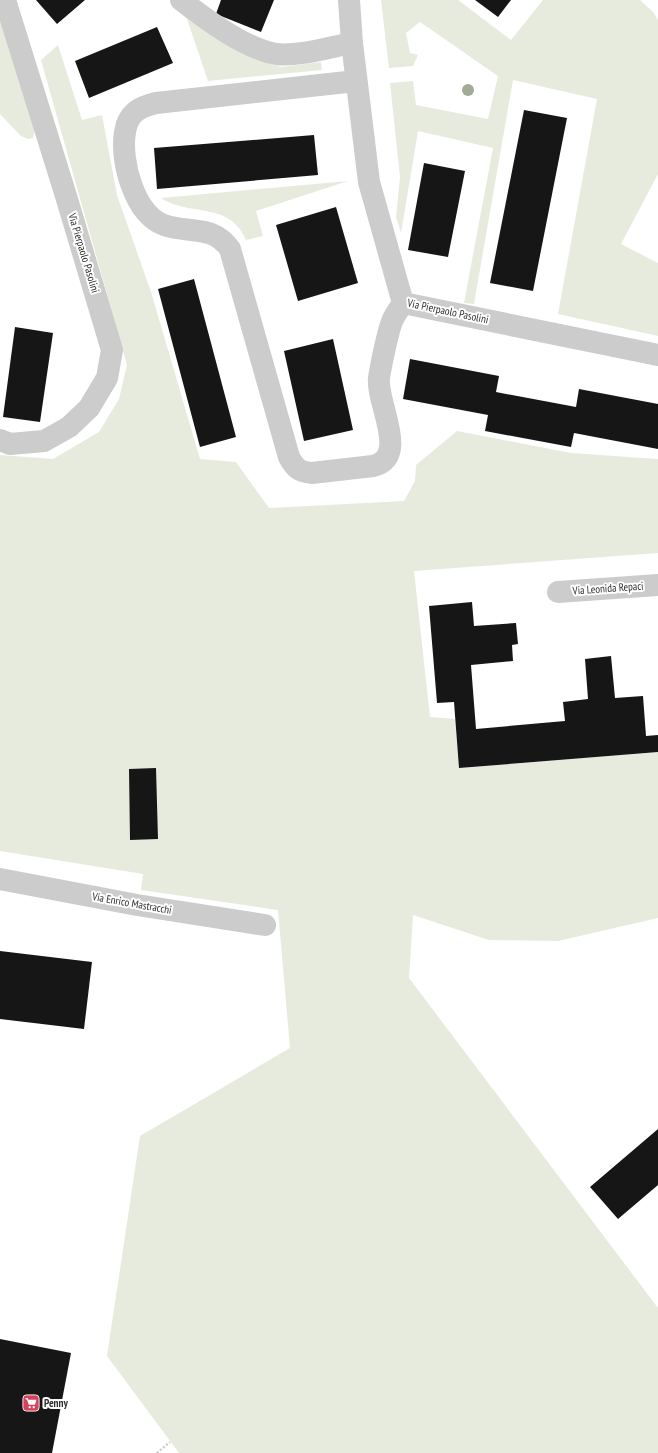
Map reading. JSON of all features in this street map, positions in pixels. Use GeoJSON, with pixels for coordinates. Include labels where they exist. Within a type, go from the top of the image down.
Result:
{"type":"FeatureCollection","features":[{"type":"Feature","properties":{"kind":"street","name":"Via Pierpaolo Pasolini"},"geometry":{"type":"LineString","coordinates":[[0,440],[10,444],[44,441],[69,427],[89,408],[108,378],[112,350],[5,0]]}},
{"type":"Feature","properties":{"kind":"street"},"geometry":{"type":"LineString","coordinates":[[181,0],[204,18],[253,46],[277,54],[300,52],[352,43]]}},
{"type":"Feature","properties":{"kind":"street","name":"Via Pierpaolo Pasolini"},"geometry":{"type":"LineString","coordinates":[[349,0],[356,81],[369,182],[403,303],[658,355]]}},
{"type":"Feature","properties":{"kind":"street"},"geometry":{"type":"LineString","coordinates":[[356,81],[156,103],[141,106],[130,116],[123,144],[129,174],[139,201],[154,219],[164,225],[214,233],[225,241],[230,249],[289,457],[297,469],[304,472],[312,472],[373,466],[380,464],[387,457],[391,444],[379,380],[393,319],[403,303]]}},
{"type":"Feature","properties":{"kind":"street","name":"Via Leonida Repaci"},"geometry":{"type":"LineString","coordinates":[[558,592],[658,585]]}},
{"type":"Feature","properties":{"kind":"street","name":"Via Enrico Mastracchi"},"geometry":{"type":"LineString","coordinates":[[0,879],[137,905],[265,924]]}},
{"type":"Feature","properties":{"kind":"path"},"geometry":{"type":"LineString","coordinates":[[156,1453],[170,1442]]}},
{"type":"Feature","properties":{"kind":"shaded area"},"geometry":{"type":"Polygon","coordinates":[[[381,0],[458,0],[511,40],[543,0],[640,0],[653,12],[658,20],[658,174],[621,244],[658,263],[658,336],[558,314],[597,99],[513,80],[474,304],[464,303],[493,148],[418,131],[401,233],[396,217],[400,177],[390,83],[413,81],[416,105],[488,119],[498,76],[420,22],[406,33],[410,53],[418,55],[413,66],[389,68],[381,0]]]}},
{"type":"Feature","properties":{"kind":"shaded area"},"geometry":{"type":"Polygon","coordinates":[[[0,4],[35,128],[33,138],[28,139],[21,136],[0,114],[0,4]]]}},
{"type":"Feature","properties":{"kind":"shaded area"},"geometry":{"type":"Polygon","coordinates":[[[187,19],[254,59],[281,67],[321,62],[322,70],[208,81],[187,19]]]}},
{"type":"Feature","properties":{"kind":"shaded area"},"geometry":{"type":"Polygon","coordinates":[[[58,45],[82,120],[102,115],[117,195],[151,292],[200,459],[236,462],[269,508],[404,501],[415,481],[416,465],[457,431],[571,453],[658,459],[658,553],[414,571],[430,717],[455,719],[459,768],[658,752],[658,918],[558,941],[489,940],[413,915],[409,978],[658,1308],[658,1453],[179,1453],[107,1356],[140,1136],[290,1048],[278,910],[141,890],[143,874],[0,851],[0,455],[53,459],[99,432],[119,399],[127,365],[41,60],[58,45]]]}},
{"type":"Feature","properties":{"kind":"shaded area"},"geometry":{"type":"Polygon","coordinates":[[[348,181],[256,211],[263,236],[246,240],[239,228],[230,220],[220,215],[172,204],[161,198],[348,181]]]}},
{"type":"Feature","properties":{"kind":"building"},"geometry":{"type":"Polygon","coordinates":[[[36,0],[85,0],[57,24],[36,0]]]}},
{"type":"Feature","properties":{"kind":"building"},"geometry":{"type":"Polygon","coordinates":[[[221,0],[274,0],[261,32],[216,14],[221,0]]]}},
{"type":"Feature","properties":{"kind":"building"},"geometry":{"type":"Polygon","coordinates":[[[475,0],[511,0],[498,17],[475,0]]]}},
{"type":"Feature","properties":{"kind":"building"},"geometry":{"type":"Polygon","coordinates":[[[157,27],[173,63],[89,98],[75,61],[157,27]]]}},
{"type":"Feature","properties":{"kind":"building"},"geometry":{"type":"Polygon","coordinates":[[[524,110],[567,118],[533,291],[490,283],[524,110]]]}},
{"type":"Feature","properties":{"kind":"building"},"geometry":{"type":"Polygon","coordinates":[[[314,135],[318,175],[157,189],[154,148],[314,135]]]}},
{"type":"Feature","properties":{"kind":"building"},"geometry":{"type":"Polygon","coordinates":[[[424,163],[465,171],[448,257],[408,250],[424,163]]]}},
{"type":"Feature","properties":{"kind":"building"},"geometry":{"type":"Polygon","coordinates":[[[336,207],[358,283],[298,301],[276,225],[336,207]]]}},
{"type":"Feature","properties":{"kind":"building"},"geometry":{"type":"Polygon","coordinates":[[[194,279],[236,437],[200,447],[158,289],[194,279]]]}},
{"type":"Feature","properties":{"kind":"building"},"geometry":{"type":"Polygon","coordinates":[[[15,327],[53,333],[40,422],[3,417],[15,327]]]}},
{"type":"Feature","properties":{"kind":"building"},"geometry":{"type":"Polygon","coordinates":[[[333,339],[353,430],[304,441],[284,351],[333,339]]]}},
{"type":"Feature","properties":{"kind":"building"},"geometry":{"type":"Polygon","coordinates":[[[410,359],[499,376],[496,392],[576,407],[579,389],[658,404],[658,449],[574,433],[571,447],[485,431],[488,415],[403,399],[410,359]]]}},
{"type":"Feature","properties":{"kind":"building"},"geometry":{"type":"Polygon","coordinates":[[[472,602],[474,626],[516,623],[518,644],[512,645],[513,661],[471,665],[476,729],[565,721],[563,702],[588,699],[585,659],[611,656],[615,698],[643,696],[646,736],[658,735],[658,752],[459,768],[454,702],[437,703],[429,606],[472,602]]]}},
{"type":"Feature","properties":{"kind":"building"},"geometry":{"type":"Polygon","coordinates":[[[156,768],[158,839],[130,840],[129,769],[156,768]]]}},
{"type":"Feature","properties":{"kind":"building"},"geometry":{"type":"Polygon","coordinates":[[[0,951],[92,962],[84,1029],[0,1019],[0,951]]]}},
{"type":"Feature","properties":{"kind":"building"},"geometry":{"type":"Polygon","coordinates":[[[658,1129],[658,1185],[618,1219],[590,1187],[658,1129]]]}},
{"type":"Feature","properties":{"kind":"building","name":"Penny"},"geometry":{"type":"Polygon","coordinates":[[[0,1339],[71,1353],[52,1453],[0,1453],[0,1339]]]}},
{"type":"Feature","properties":{"kind":"place","name":"Penny"},"geometry":{"type":"Point","coordinates":[31,1403]}}]}
